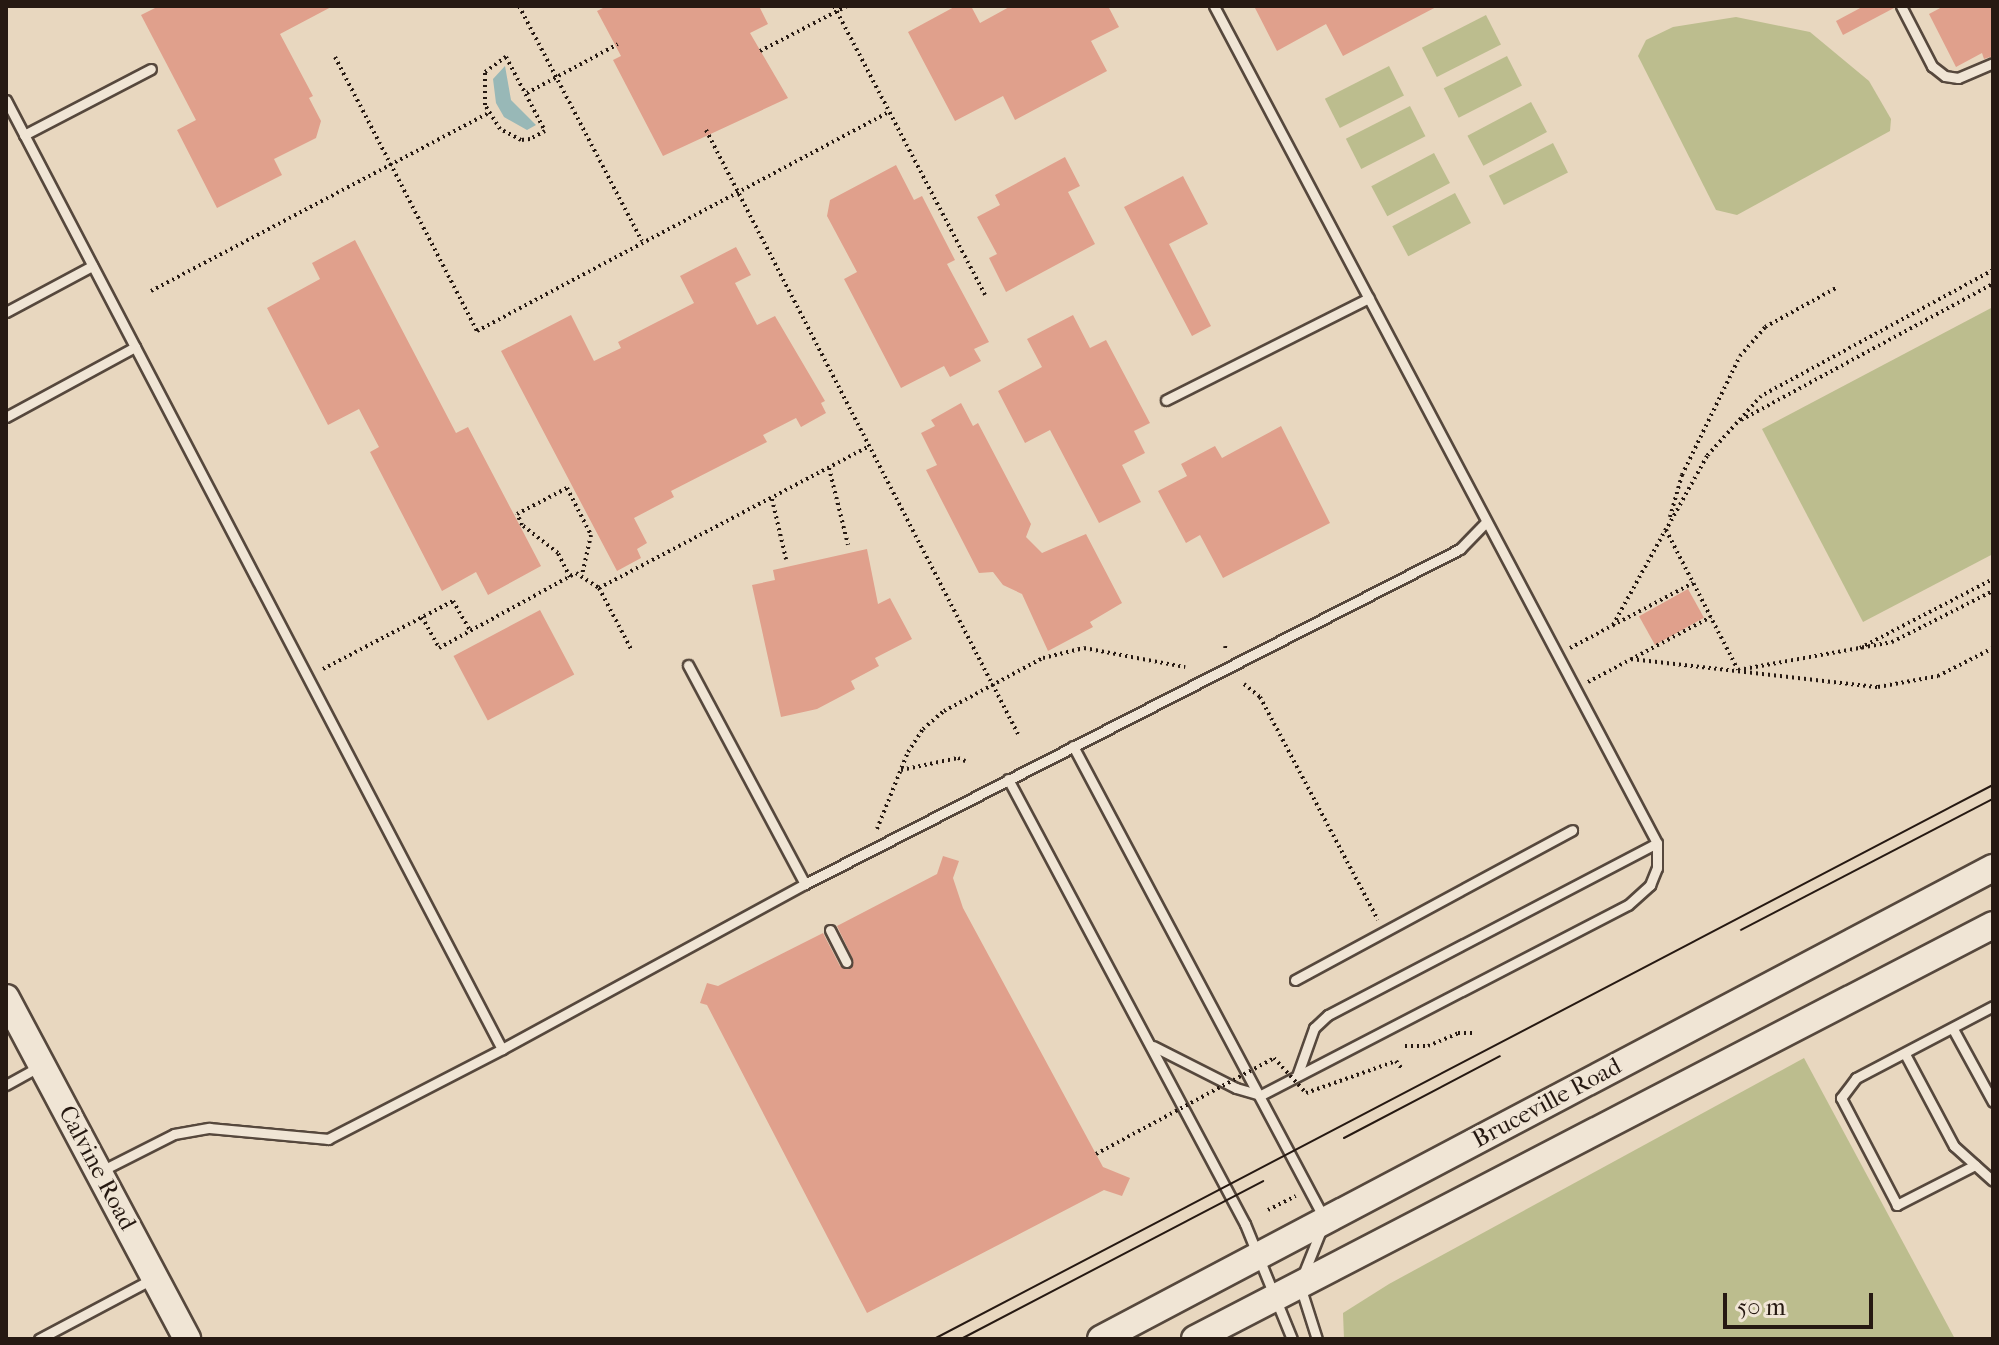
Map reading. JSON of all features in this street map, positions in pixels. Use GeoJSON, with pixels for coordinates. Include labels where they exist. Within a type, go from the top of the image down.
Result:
{"type":"FeatureCollection","features":[{"type":"Feature","properties":{"kind":"main road","name":"Bruceville Road"},"geometry":{"type":"LineString","coordinates":[[1101,1339],[1993,868]]}},
{"type":"Feature","properties":{"kind":"main road","name":"Bruceville Road"},"geometry":{"type":"LineString","coordinates":[[1195,1339],[1993,925]]}},
{"type":"Feature","properties":{"kind":"main road","name":"Calvine Road"},"geometry":{"type":"LineString","coordinates":[[6,998],[187,1339]]}},
{"type":"Feature","properties":{"kind":"lane"},"geometry":{"type":"LineString","coordinates":[[1153,1046],[1236,1088],[1261,1095],[1628,905],[1650,885],[1657,868],[1657,843],[1214,6]]}},
{"type":"Feature","properties":{"kind":"lane"},"geometry":{"type":"LineString","coordinates":[[1901,6],[1932,66],[1945,76],[1958,78],[1993,63]]}},
{"type":"Feature","properties":{"kind":"lane"},"geometry":{"type":"LineString","coordinates":[[24,135],[151,69]]}},
{"type":"Feature","properties":{"kind":"lane"},"geometry":{"type":"LineString","coordinates":[[6,100],[502,1049]]}},
{"type":"Feature","properties":{"kind":"lane"},"geometry":{"type":"LineString","coordinates":[[6,312],[92,266]]}},
{"type":"Feature","properties":{"kind":"lane"},"geometry":{"type":"LineString","coordinates":[[1166,400],[1369,298]]}},
{"type":"Feature","properties":{"kind":"lane"},"geometry":{"type":"LineString","coordinates":[[6,417],[135,347]]}},
{"type":"Feature","properties":{"kind":"lane"},"geometry":{"type":"LineString","coordinates":[[99,1172],[174,1134],[209,1128],[328,1139],[502,1049],[805,884],[1137,712],[1153,710],[1460,549],[1486,522]]}},
{"type":"Feature","properties":{"kind":"lane"},"geometry":{"type":"LineString","coordinates":[[688,665],[805,884]]}},
{"type":"Feature","properties":{"kind":"lane"},"geometry":{"type":"LineString","coordinates":[[1073,746],[1325,1220],[1299,1284],[1317,1339]]}},
{"type":"Feature","properties":{"kind":"lane"},"geometry":{"type":"LineString","coordinates":[[1008,779],[1153,1046],[1258,1255],[1292,1339]]}},
{"type":"Feature","properties":{"kind":"lane"},"geometry":{"type":"LineString","coordinates":[[1295,980],[1572,830]]}},
{"type":"Feature","properties":{"kind":"lane"},"geometry":{"type":"LineString","coordinates":[[1297,1076],[1314,1028],[1328,1015],[1657,843]]}},
{"type":"Feature","properties":{"kind":"lane"},"geometry":{"type":"LineString","coordinates":[[830,930],[846,962]]}},
{"type":"Feature","properties":{"kind":"lane"},"geometry":{"type":"LineString","coordinates":[[1975,1165],[1906,1204],[1897,1205],[1841,1098],[1856,1078],[1993,1006]]}},
{"type":"Feature","properties":{"kind":"lane"},"geometry":{"type":"LineString","coordinates":[[1953,1029],[1993,1102]]}},
{"type":"Feature","properties":{"kind":"lane"},"geometry":{"type":"LineString","coordinates":[[1905,1054],[1954,1146],[1993,1181]]}},
{"type":"Feature","properties":{"kind":"lane"},"geometry":{"type":"LineString","coordinates":[[6,1085],[42,1065]]}},
{"type":"Feature","properties":{"kind":"lane"},"geometry":{"type":"LineString","coordinates":[[39,1339],[155,1277]]}},
{"type":"Feature","properties":{"kind":"path"},"geometry":{"type":"LineString","coordinates":[[519,6],[643,242]]}},
{"type":"Feature","properties":{"kind":"path"},"geometry":{"type":"LineString","coordinates":[[760,51],[835,9],[847,6]]}},
{"type":"Feature","properties":{"kind":"path"},"geometry":{"type":"LineString","coordinates":[[835,9],[985,295]]}},
{"type":"Feature","properties":{"kind":"path"},"geometry":{"type":"LineString","coordinates":[[527,93],[618,44]]}},
{"type":"Feature","properties":{"kind":"path"},"geometry":{"type":"LineString","coordinates":[[335,57],[477,331],[889,112]]}},
{"type":"Feature","properties":{"kind":"path"},"geometry":{"type":"LineString","coordinates":[[506,57],[545,131],[521,140],[500,129],[488,113],[481,84],[492,65],[506,57]]}},
{"type":"Feature","properties":{"kind":"path"},"geometry":{"type":"LineString","coordinates":[[151,291],[488,113]]}},
{"type":"Feature","properties":{"kind":"path"},"geometry":{"type":"LineString","coordinates":[[706,130],[1018,734]]}},
{"type":"Feature","properties":{"kind":"path"},"geometry":{"type":"LineString","coordinates":[[1613,625],[1693,479],[1732,426],[1793,374],[1993,270]]}},
{"type":"Feature","properties":{"kind":"path"},"geometry":{"type":"LineString","coordinates":[[1732,426],[1787,391],[1993,284]]}},
{"type":"Feature","properties":{"kind":"path"},"geometry":{"type":"LineString","coordinates":[[1738,670],[1666,530],[1682,475],[1740,356],[1765,327],[1836,288]]}},
{"type":"Feature","properties":{"kind":"path"},"geometry":{"type":"LineString","coordinates":[[599,588],[869,446]]}},
{"type":"Feature","properties":{"kind":"path"},"geometry":{"type":"LineString","coordinates":[[829,468],[848,545]]}},
{"type":"Feature","properties":{"kind":"path"},"geometry":{"type":"LineString","coordinates":[[570,577],[558,553],[522,525],[517,514],[567,488],[591,535],[582,575]]}},
{"type":"Feature","properties":{"kind":"path"},"geometry":{"type":"LineString","coordinates":[[772,499],[786,559]]}},
{"type":"Feature","properties":{"kind":"path"},"geometry":{"type":"LineString","coordinates":[[422,617],[439,648],[570,577],[582,575],[599,588],[631,649]]}},
{"type":"Feature","properties":{"kind":"path"},"geometry":{"type":"LineString","coordinates":[[1851,652],[1993,579]]}},
{"type":"Feature","properties":{"kind":"path"},"geometry":{"type":"LineString","coordinates":[[1557,655],[1693,582]]}},
{"type":"Feature","properties":{"kind":"path"},"geometry":{"type":"LineString","coordinates":[[1738,670],[1851,652],[1892,642],[1993,591]]}},
{"type":"Feature","properties":{"kind":"path"},"geometry":{"type":"LineString","coordinates":[[323,669],[453,601],[470,631]]}},
{"type":"Feature","properties":{"kind":"path"},"geometry":{"type":"LineString","coordinates":[[1575,689],[1711,617]]}},
{"type":"Feature","properties":{"kind":"path"},"geometry":{"type":"LineString","coordinates":[[877,829],[901,770],[923,729],[944,711],[993,684],[1043,658],[1084,648],[1185,667]]}},
{"type":"Feature","properties":{"kind":"path"},"geometry":{"type":"LineString","coordinates":[[1631,659],[1878,687],[1938,676],[1993,648]]}},
{"type":"Feature","properties":{"kind":"path"},"geometry":{"type":"LineString","coordinates":[[1244,684],[1260,697],[1379,922]]}},
{"type":"Feature","properties":{"kind":"path"},"geometry":{"type":"LineString","coordinates":[[901,770],[958,758],[965,761]]}},
{"type":"Feature","properties":{"kind":"path"},"geometry":{"type":"LineString","coordinates":[[1405,1046],[1428,1046],[1458,1033],[1472,1033]]}},
{"type":"Feature","properties":{"kind":"path"},"geometry":{"type":"LineString","coordinates":[[1096,1154],[1274,1058],[1306,1093],[1396,1061],[1402,1069]]}},
{"type":"Feature","properties":{"kind":"path"},"geometry":{"type":"LineString","coordinates":[[1268,1210],[1296,1196]]}},
{"type":"Feature","properties":{"kind":"green space"},"geometry":{"type":"Polygon","coordinates":[[[1486,15],[1501,44],[1437,77],[1422,48],[1486,15]]]}},
{"type":"Feature","properties":{"kind":"green space"},"geometry":{"type":"Polygon","coordinates":[[[1736,17],[1810,32],[1869,81],[1891,119],[1890,131],[1737,215],[1716,210],[1638,56],[1646,40],[1673,27],[1736,17]]]}},
{"type":"Feature","properties":{"kind":"green space"},"geometry":{"type":"Polygon","coordinates":[[[1507,56],[1522,85],[1459,118],[1444,88],[1507,56]]]}},
{"type":"Feature","properties":{"kind":"green space"},"geometry":{"type":"Polygon","coordinates":[[[1389,66],[1404,95],[1340,128],[1325,99],[1389,66]]]}},
{"type":"Feature","properties":{"kind":"green space"},"geometry":{"type":"Polygon","coordinates":[[[1531,102],[1547,132],[1483,166],[1467,136],[1531,102]]]}},
{"type":"Feature","properties":{"kind":"green space"},"geometry":{"type":"Polygon","coordinates":[[[1410,106],[1425,136],[1361,169],[1346,139],[1410,106]]]}},
{"type":"Feature","properties":{"kind":"green space"},"geometry":{"type":"Polygon","coordinates":[[[1553,143],[1568,172],[1504,205],[1489,176],[1553,143]]]}},
{"type":"Feature","properties":{"kind":"green space"},"geometry":{"type":"Polygon","coordinates":[[[1434,153],[1450,183],[1387,216],[1371,186],[1434,153]]]}},
{"type":"Feature","properties":{"kind":"green space"},"geometry":{"type":"Polygon","coordinates":[[[1455,193],[1471,223],[1408,256],[1392,226],[1455,193]]]}},
{"type":"Feature","properties":{"kind":"green space"},"geometry":{"type":"Polygon","coordinates":[[[1993,307],[1993,554],[1863,622],[1762,429],[1993,307]]]}},
{"type":"Feature","properties":{"kind":"green space"},"geometry":{"type":"Polygon","coordinates":[[[1804,1058],[1955,1339],[1344,1339],[1343,1313],[1389,1284],[1804,1058]]]}},
{"type":"Feature","properties":{"kind":"water"},"geometry":{"type":"Polygon","coordinates":[[[505,66],[511,100],[536,125],[527,130],[504,117],[496,103],[493,79],[505,66]]]}},
{"type":"Feature","properties":{"kind":"building"},"geometry":{"type":"Polygon","coordinates":[[[159,6],[333,6],[280,34],[313,96],[309,98],[321,121],[316,138],[274,159],[282,175],[217,208],[177,130],[196,120],[141,15],[159,6]]]}},
{"type":"Feature","properties":{"kind":"building"},"geometry":{"type":"Polygon","coordinates":[[[607,6],[759,6],[768,24],[750,33],[788,98],[663,156],[613,60],[621,56],[597,11],[607,6]]]}},
{"type":"Feature","properties":{"kind":"building"},"geometry":{"type":"Polygon","coordinates":[[[956,6],[971,6],[980,23],[1011,6],[1108,6],[1119,27],[1091,41],[1107,71],[1015,120],[1003,96],[955,121],[908,32],[956,6]]]}},
{"type":"Feature","properties":{"kind":"building"},"geometry":{"type":"Polygon","coordinates":[[[1254,6],[1438,6],[1343,56],[1326,24],[1277,51],[1254,6]]]}},
{"type":"Feature","properties":{"kind":"building"},"geometry":{"type":"Polygon","coordinates":[[[1864,6],[1894,8],[1843,35],[1836,21],[1864,6]]]}},
{"type":"Feature","properties":{"kind":"building"},"geometry":{"type":"Polygon","coordinates":[[[1944,6],[1993,6],[1993,56],[1984,59],[1982,53],[1956,67],[1929,14],[1944,6]]]}},
{"type":"Feature","properties":{"kind":"building"},"geometry":{"type":"Polygon","coordinates":[[[1065,157],[1080,186],[1068,192],[1095,244],[1006,292],[989,258],[997,254],[977,217],[1000,205],[995,195],[1065,157]]]}},
{"type":"Feature","properties":{"kind":"building"},"geometry":{"type":"Polygon","coordinates":[[[896,165],[914,200],[922,196],[955,260],[947,264],[989,342],[974,349],[981,361],[950,377],[944,366],[901,388],[844,279],[857,272],[827,216],[830,200],[896,165]]]}},
{"type":"Feature","properties":{"kind":"building"},"geometry":{"type":"Polygon","coordinates":[[[1183,176],[1208,224],[1169,244],[1211,326],[1192,336],[1124,207],[1183,176]]]}},
{"type":"Feature","properties":{"kind":"building"},"geometry":{"type":"Polygon","coordinates":[[[355,240],[456,433],[468,427],[541,566],[488,595],[476,572],[442,591],[370,452],[379,447],[359,409],[328,425],[267,308],[320,279],[312,263],[355,240]]]}},
{"type":"Feature","properties":{"kind":"building"},"geometry":{"type":"Polygon","coordinates":[[[736,247],[751,275],[735,283],[757,325],[775,316],[825,401],[821,403],[826,413],[801,427],[796,418],[763,435],[767,442],[671,491],[674,497],[634,518],[647,543],[637,549],[641,558],[617,571],[501,351],[571,315],[594,361],[621,348],[618,342],[694,303],[680,276],[736,247]]]}},
{"type":"Feature","properties":{"kind":"building"},"geometry":{"type":"Polygon","coordinates":[[[1073,315],[1090,348],[1106,340],[1150,423],[1134,431],[1145,453],[1122,465],[1141,502],[1099,523],[1050,430],[1025,443],[998,391],[1042,367],[1027,339],[1073,315]]]}},
{"type":"Feature","properties":{"kind":"building"},"geometry":{"type":"Polygon","coordinates":[[[961,403],[973,426],[978,423],[1031,524],[1026,537],[1042,553],[1086,534],[1122,603],[1090,622],[1093,627],[1048,651],[1022,594],[1003,585],[993,572],[979,573],[926,470],[937,465],[921,433],[935,426],[931,420],[961,403]]]}},
{"type":"Feature","properties":{"kind":"building"},"geometry":{"type":"Polygon","coordinates":[[[1281,426],[1330,523],[1223,578],[1200,535],[1186,543],[1158,491],[1187,476],[1181,464],[1215,446],[1222,458],[1281,426]]]}},
{"type":"Feature","properties":{"kind":"building"},"geometry":{"type":"Polygon","coordinates":[[[867,549],[878,604],[890,598],[912,639],[875,658],[879,666],[851,681],[855,689],[817,709],[781,717],[752,585],[775,580],[773,570],[867,549]]]}},
{"type":"Feature","properties":{"kind":"building"},"geometry":{"type":"Polygon","coordinates":[[[1688,589],[1704,618],[1655,645],[1639,616],[1688,589]]]}},
{"type":"Feature","properties":{"kind":"building"},"geometry":{"type":"Polygon","coordinates":[[[540,610],[574,674],[488,720],[453,656],[540,610]]]}},
{"type":"Feature","properties":{"kind":"building"},"geometry":{"type":"Polygon","coordinates":[[[943,856],[959,861],[953,878],[963,908],[1103,1167],[1130,1178],[1122,1196],[1104,1190],[867,1313],[707,1005],[700,1003],[707,983],[718,986],[823,933],[840,966],[850,968],[853,959],[837,926],[937,874],[943,856]]]}},
{"type":"Feature","properties":{"kind":"tram line"},"geometry":{"type":"LineString","coordinates":[[934,1339],[1993,785]]}},
{"type":"Feature","properties":{"kind":"tram line"},"geometry":{"type":"LineString","coordinates":[[1741,930],[1993,799]]}},
{"type":"Feature","properties":{"kind":"tram line"},"geometry":{"type":"LineString","coordinates":[[1344,1138],[1500,1056]]}},
{"type":"Feature","properties":{"kind":"tram line"},"geometry":{"type":"LineString","coordinates":[[961,1339],[1263,1181]]}}]}
